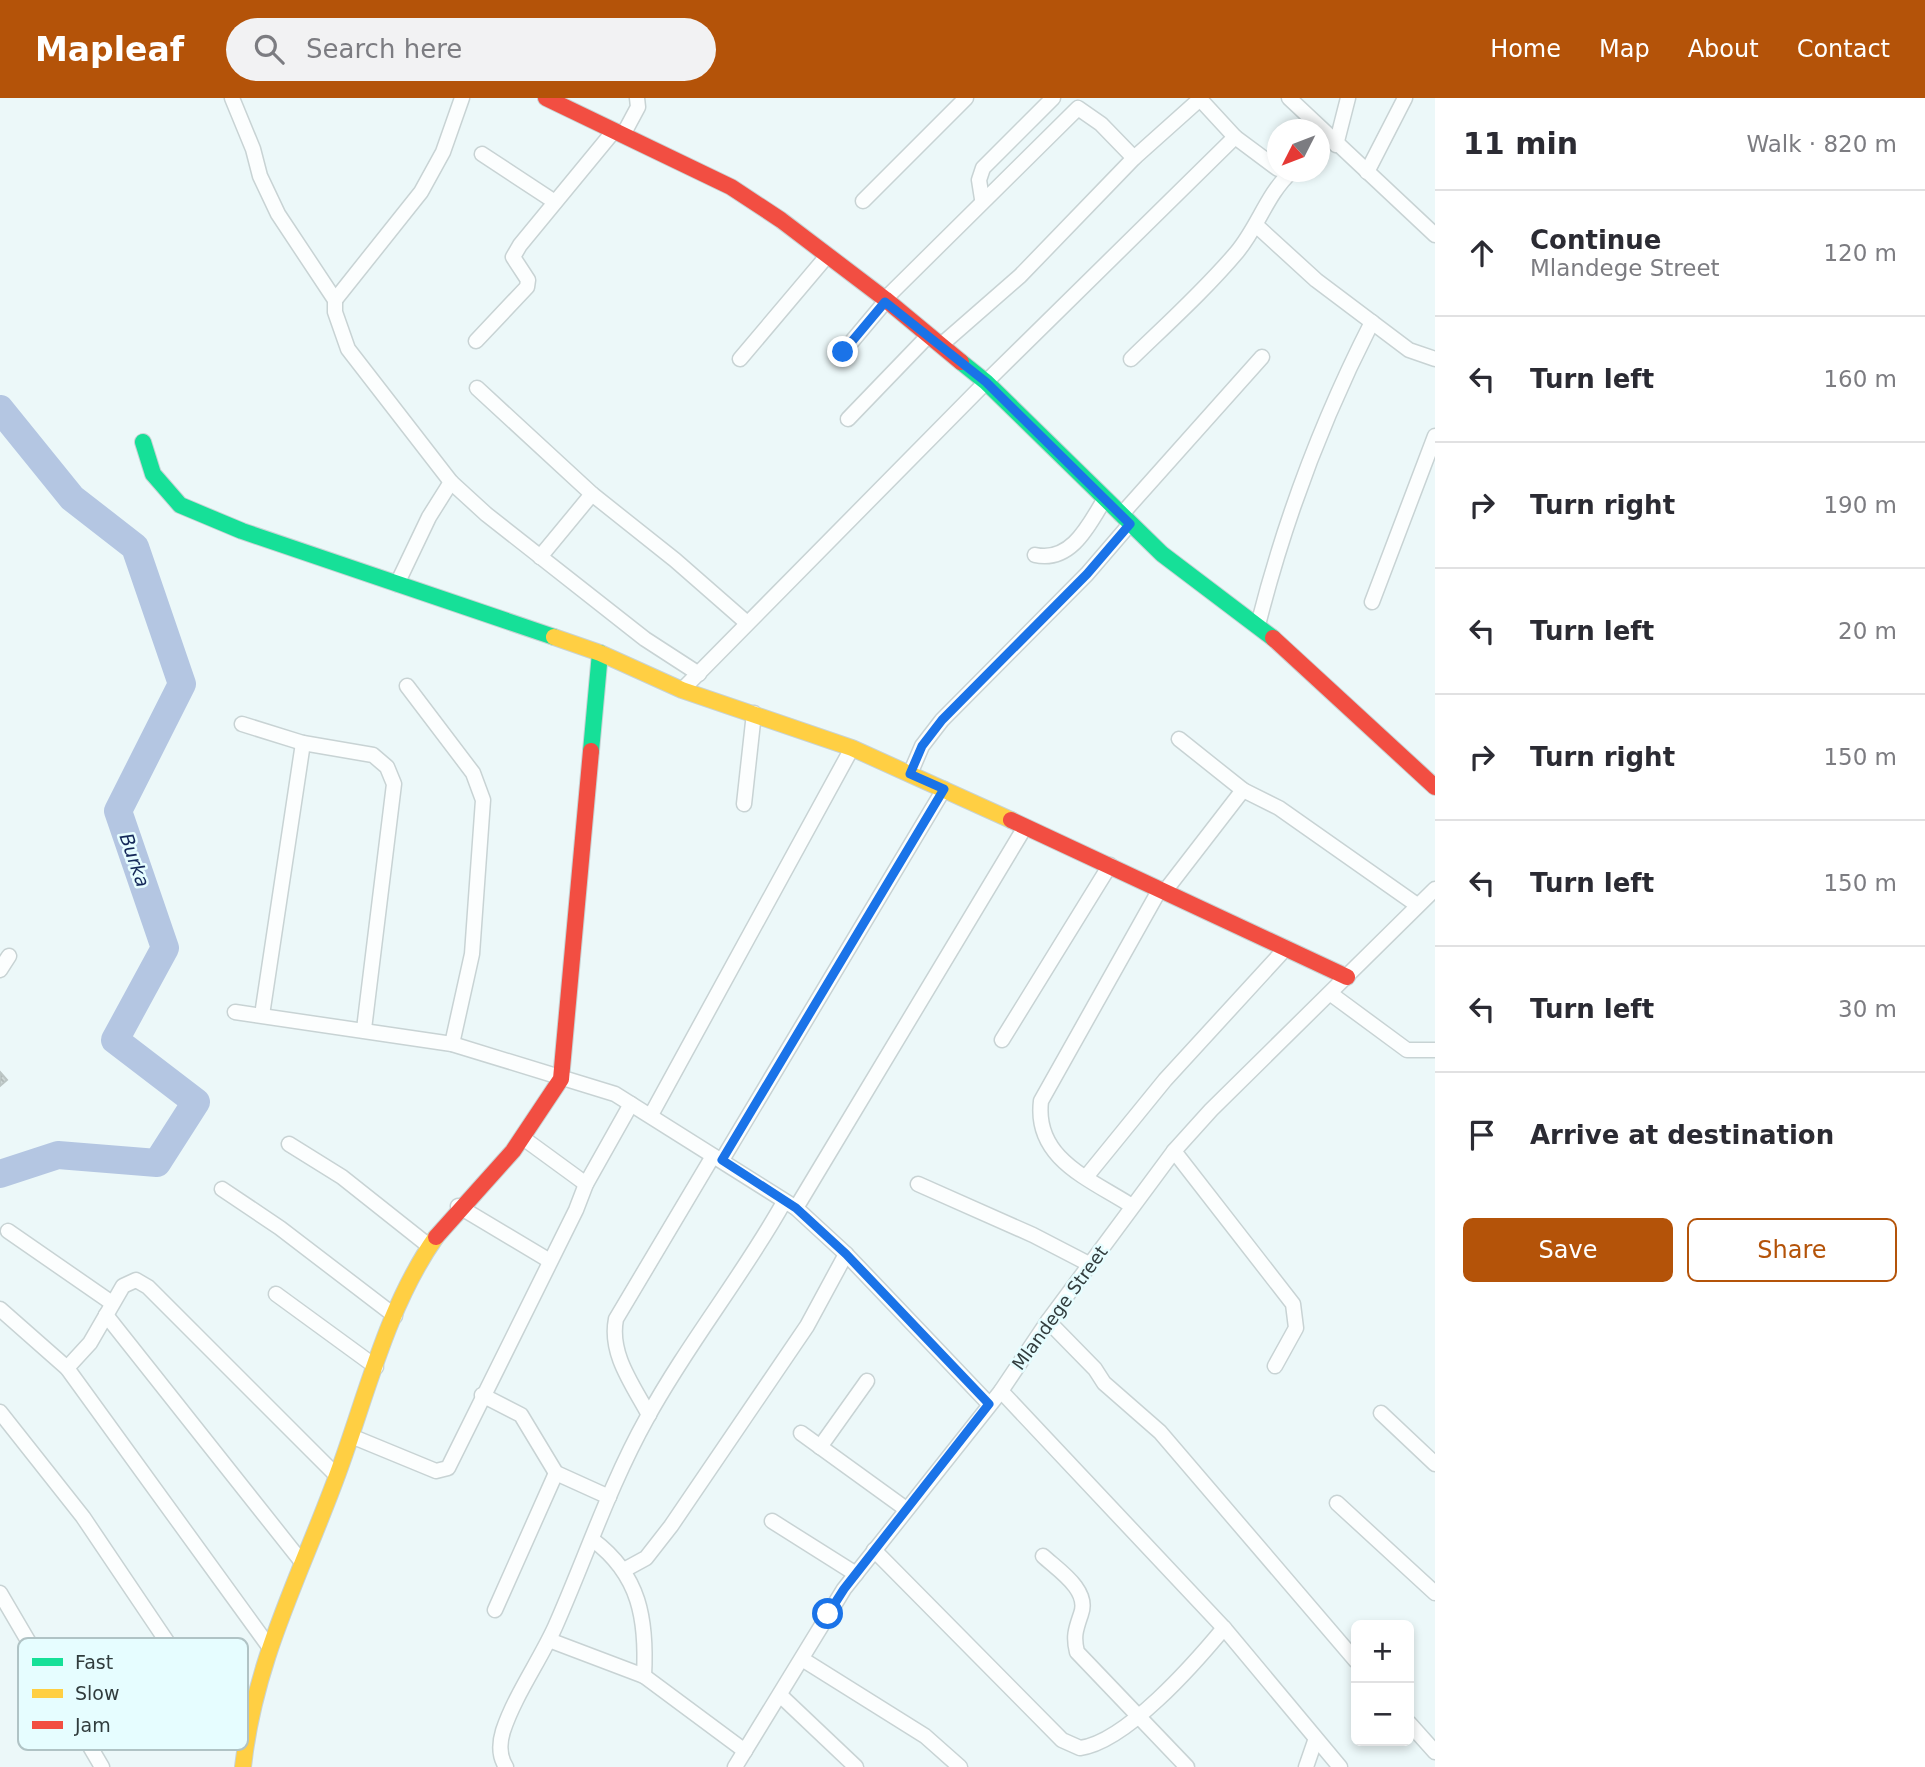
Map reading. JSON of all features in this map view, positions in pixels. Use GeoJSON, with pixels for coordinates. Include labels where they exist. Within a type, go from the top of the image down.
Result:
{"type":"FeatureCollection","features":[{"type":"Feature","properties":{"kind":"street"},"geometry":{"type":"LineString","coordinates":[[232,98],[253,149],[260,176],[278,214],[335,300],[337,323],[348,349],[451,482],[540,557],[645,639],[699,674]]}},
{"type":"Feature","properties":{"kind":"street"},"geometry":{"type":"LineString","coordinates":[[335,300],[422,192],[443,152],[462,98]]}},
{"type":"Feature","properties":{"kind":"street"},"geometry":{"type":"LineString","coordinates":[[546,98],[731,187],[827,256],[986,382],[1162,554],[1258,625],[1435,787]]}},
{"type":"Feature","properties":{"kind":"street"},"geometry":{"type":"LineString","coordinates":[[475,341],[527,287],[528,281],[513,257],[555,202],[618,134],[638,107],[637,98]]}},
{"type":"Feature","properties":{"kind":"street"},"geometry":{"type":"LineString","coordinates":[[863,201],[966,98]]}},
{"type":"Feature","properties":{"kind":"street"},"geometry":{"type":"LineString","coordinates":[[982,199],[979,180],[983,168],[1053,98]]}},
{"type":"Feature","properties":{"kind":"street"},"geometry":{"type":"LineString","coordinates":[[1289,98],[1308,119]]}},
{"type":"Feature","properties":{"kind":"street"},"geometry":{"type":"LineString","coordinates":[[1330,138],[1348,98]]}},
{"type":"Feature","properties":{"kind":"street"},"geometry":{"type":"LineString","coordinates":[[1367,172],[1405,98]]}},
{"type":"Feature","properties":{"kind":"street"},"geometry":{"type":"LineString","coordinates":[[848,419],[934,341],[1020,276],[1134,158],[1200,99],[1235,137],[1267,160]]}},
{"type":"Feature","properties":{"kind":"street"},"geometry":{"type":"LineString","coordinates":[[843,352],[885,301],[982,199],[1078,108],[1101,124],[1134,158]]}},
{"type":"Feature","properties":{"kind":"street"},"geometry":{"type":"LineString","coordinates":[[682,690],[986,382],[1235,137]]}},
{"type":"Feature","properties":{"kind":"street"},"geometry":{"type":"LineString","coordinates":[[1330,144],[1367,172],[1435,234]]}},
{"type":"Feature","properties":{"kind":"street"},"geometry":{"type":"LineString","coordinates":[[482,154],[555,202]]}},
{"type":"Feature","properties":{"kind":"street"},"geometry":{"type":"LineString","coordinates":[[1131,359],[1236,254],[1257,226],[1279,182]]}},
{"type":"Feature","properties":{"kind":"street"},"geometry":{"type":"LineString","coordinates":[[1257,226],[1316,280],[1409,350],[1435,359]]}},
{"type":"Feature","properties":{"kind":"street"},"geometry":{"type":"LineString","coordinates":[[740,359],[827,256]]}},
{"type":"Feature","properties":{"kind":"street"},"geometry":{"type":"LineString","coordinates":[[1258,625],[1279,544],[1310,455],[1339,386],[1372,322]]}},
{"type":"Feature","properties":{"kind":"street"},"geometry":{"type":"LineString","coordinates":[[910,774],[922,746],[942,720],[1087,574],[1126,520],[1262,357]]}},
{"type":"Feature","properties":{"kind":"street"},"geometry":{"type":"LineString","coordinates":[[477,388],[592,494],[675,560],[747,623]]}},
{"type":"Feature","properties":{"kind":"street"},"geometry":{"type":"LineString","coordinates":[[1372,602],[1435,436]]}},
{"type":"Feature","properties":{"kind":"street"},"geometry":{"type":"LineString","coordinates":[[143,442],[153,474],[180,505],[242,531],[600,653],[682,690],[852,748],[1110,865],[1347,977]]}},
{"type":"Feature","properties":{"kind":"street"},"geometry":{"type":"LineString","coordinates":[[397,584],[429,517],[451,482]]}},
{"type":"Feature","properties":{"kind":"street"},"geometry":{"type":"LineString","coordinates":[[540,557],[592,494]]}},
{"type":"Feature","properties":{"kind":"street"},"geometry":{"type":"LineString","coordinates":[[1035,555],[1047,558],[1072,546],[1104,500]]}},
{"type":"Feature","properties":{"kind":"street"},"geometry":{"type":"LineString","coordinates":[[248,1722],[301,1560],[337,1476],[395,1316],[429,1246],[458,1206],[523,1138],[561,1079],[600,653]]}},
{"type":"Feature","properties":{"kind":"street"},"geometry":{"type":"LineString","coordinates":[[407,686],[472,772],[482,800],[472,954],[452,1044]]}},
{"type":"Feature","properties":{"kind":"street"},"geometry":{"type":"LineString","coordinates":[[744,804],[754,713]]}},
{"type":"Feature","properties":{"kind":"street"},"geometry":{"type":"LineString","coordinates":[[242,724],[303,743],[373,755],[387,767],[394,784],[364,1029]]}},
{"type":"Feature","properties":{"kind":"street"},"geometry":{"type":"LineString","coordinates":[[1180,739],[1243,790],[1279,808],[1417,905]]}},
{"type":"Feature","properties":{"kind":"street"},"geometry":{"type":"LineString","coordinates":[[262,1016],[303,743]]}},
{"type":"Feature","properties":{"kind":"street"},"geometry":{"type":"LineString","coordinates":[[651,1115],[852,748]]}},
{"type":"Feature","properties":{"kind":"street"},"geometry":{"type":"LineString","coordinates":[[649,1415],[617,1353],[614,1331],[616,1319],[944,789]]}},
{"type":"Feature","properties":{"kind":"street"},"geometry":{"type":"LineString","coordinates":[[1132,1206],[1058,1157],[1047,1145],[1039,1117],[1041,1101],[1163,890],[1243,790]]}},
{"type":"Feature","properties":{"kind":"street"},"geometry":{"type":"LineString","coordinates":[[506,1767],[500,1753],[504,1729],[549,1640],[609,1497],[649,1415],[790,1205],[1025,827]]}},
{"type":"Feature","properties":{"kind":"street"},"geometry":{"type":"LineString","coordinates":[[1002,1040],[1110,865]]}},
{"type":"Feature","properties":{"kind":"street","name":"Mlandege Street"},"geometry":{"type":"LineString","coordinates":[[735,1767],[856,1574],[1001,1391],[1089,1264],[1174,1151],[1211,1110],[1435,889]]}},
{"type":"Feature","properties":{"kind":"street"},"geometry":{"type":"LineString","coordinates":[[1086,1177],[1173,1070],[1286,948]]}},
{"type":"Feature","properties":{"kind":"street"},"geometry":{"type":"LineString","coordinates":[[0,970],[9,956]]}},
{"type":"Feature","properties":{"kind":"street"},"geometry":{"type":"LineString","coordinates":[[1331,994],[1407,1050],[1435,1050]]}},
{"type":"Feature","properties":{"kind":"street"},"geometry":{"type":"LineString","coordinates":[[235,1012],[452,1044],[615,1094],[790,1205],[846,1254],[989,1404]]}},
{"type":"Feature","properties":{"kind":"street"},"geometry":{"type":"LineString","coordinates":[[351,1436],[436,1471],[444,1471],[586,1184],[631,1104]]}},
{"type":"Feature","properties":{"kind":"street"},"geometry":{"type":"LineString","coordinates":[[523,1138],[586,1184]]}},
{"type":"Feature","properties":{"kind":"street"},"geometry":{"type":"LineString","coordinates":[[289,1144],[342,1177],[429,1246]]}},
{"type":"Feature","properties":{"kind":"street"},"geometry":{"type":"LineString","coordinates":[[1174,1151],[1293,1304],[1296,1328],[1275,1366]]}},
{"type":"Feature","properties":{"kind":"street"},"geometry":{"type":"LineString","coordinates":[[918,1184],[1089,1264]]}},
{"type":"Feature","properties":{"kind":"street"},"geometry":{"type":"LineString","coordinates":[[222,1189],[281,1228],[395,1316]]}},
{"type":"Feature","properties":{"kind":"street"},"geometry":{"type":"LineString","coordinates":[[458,1206],[550,1261]]}},
{"type":"Feature","properties":{"kind":"street"},"geometry":{"type":"LineString","coordinates":[[8,1231],[109,1309],[301,1560]]}},
{"type":"Feature","properties":{"kind":"street"},"geometry":{"type":"LineString","coordinates":[[624,1570],[646,1558],[665,1534],[807,1326],[846,1254]]}},
{"type":"Feature","properties":{"kind":"street"},"geometry":{"type":"LineString","coordinates":[[67,1367],[90,1343],[128,1282],[141,1283],[337,1476]]}},
{"type":"Feature","properties":{"kind":"street"},"geometry":{"type":"LineString","coordinates":[[276,1294],[376,1367]]}},
{"type":"Feature","properties":{"kind":"street"},"geometry":{"type":"LineString","coordinates":[[0,1309],[67,1367],[270,1648]]}},
{"type":"Feature","properties":{"kind":"street"},"geometry":{"type":"LineString","coordinates":[[1048,1321],[1075,1347],[1104,1383],[1160,1432],[1351,1655]]}},
{"type":"Feature","properties":{"kind":"street"},"geometry":{"type":"LineString","coordinates":[[820,1447],[867,1381]]}},
{"type":"Feature","properties":{"kind":"street"},"geometry":{"type":"LineString","coordinates":[[1001,1391],[1224,1628],[1315,1741],[1340,1767]]}},
{"type":"Feature","properties":{"kind":"street"},"geometry":{"type":"LineString","coordinates":[[482,1395],[521,1415],[556,1473],[609,1497]]}},
{"type":"Feature","properties":{"kind":"street"},"geometry":{"type":"LineString","coordinates":[[0,1412],[100,1540],[165,1638]]}},
{"type":"Feature","properties":{"kind":"street"},"geometry":{"type":"LineString","coordinates":[[1381,1413],[1435,1464]]}},
{"type":"Feature","properties":{"kind":"street"},"geometry":{"type":"LineString","coordinates":[[801,1433],[906,1509]]}},
{"type":"Feature","properties":{"kind":"street"},"geometry":{"type":"LineString","coordinates":[[495,1610],[556,1473]]}},
{"type":"Feature","properties":{"kind":"street"},"geometry":{"type":"LineString","coordinates":[[1337,1503],[1435,1593]]}},
{"type":"Feature","properties":{"kind":"street"},"geometry":{"type":"LineString","coordinates":[[772,1521],[856,1574]]}},
{"type":"Feature","properties":{"kind":"street"},"geometry":{"type":"LineString","coordinates":[[593,1540],[624,1570],[635,1592],[646,1634],[644,1676]]}},
{"type":"Feature","properties":{"kind":"street"},"geometry":{"type":"LineString","coordinates":[[874,1550],[1071,1746],[1090,1747],[1138,1716],[1186,1674],[1224,1628]]}},
{"type":"Feature","properties":{"kind":"street"},"geometry":{"type":"LineString","coordinates":[[1043,1556],[1073,1584],[1082,1598],[1083,1611],[1074,1632],[1077,1652],[1187,1767]]}},
{"type":"Feature","properties":{"kind":"street"},"geometry":{"type":"LineString","coordinates":[[0,1594],[26,1638]]}},
{"type":"Feature","properties":{"kind":"street"},"geometry":{"type":"LineString","coordinates":[[549,1640],[644,1676],[746,1751]]}},
{"type":"Feature","properties":{"kind":"street"},"geometry":{"type":"LineString","coordinates":[[802,1659],[925,1736],[960,1767]]}},
{"type":"Feature","properties":{"kind":"street"},"geometry":{"type":"LineString","coordinates":[[780,1695],[856,1767]]}},
{"type":"Feature","properties":{"kind":"street"},"geometry":{"type":"LineString","coordinates":[[1414,1729],[1435,1752]]}},
{"type":"Feature","properties":{"kind":"street"},"geometry":{"type":"LineString","coordinates":[[1306,1767],[1315,1741]]}},
{"type":"Feature","properties":{"kind":"street"},"geometry":{"type":"LineString","coordinates":[[92,1750],[102,1767]]}},
{"type":"Feature","properties":{"kind":"building"},"geometry":{"type":"Polygon","coordinates":[[[0,1072],[7,1080],[0,1086],[0,1072]]]}},
{"type":"Feature","properties":{"kind":"waterway","name":"Burka"},"geometry":{"type":"LineString","coordinates":[[0,409],[72,498],[135,547],[182,684],[118,811],[165,948],[115,1040],[196,1102],[157,1163],[58,1155],[0,1174]]}},
{"type":"Feature","properties":{"kind":"traffic: fast"},"geometry":{"type":"LineString","coordinates":[[961,362],[986,382],[1162,554],[1273,638]]}},
{"type":"Feature","properties":{"kind":"traffic: fast"},"geometry":{"type":"LineString","coordinates":[[143,442],[153,474],[180,505],[242,531],[554,637]]}},
{"type":"Feature","properties":{"kind":"traffic: fast"},"geometry":{"type":"LineString","coordinates":[[591,751],[600,653]]}},
{"type":"Feature","properties":{"kind":"traffic: slow"},"geometry":{"type":"LineString","coordinates":[[554,637],[600,653],[682,690],[852,748],[1011,820]]}},
{"type":"Feature","properties":{"kind":"traffic: slow"},"geometry":{"type":"LineString","coordinates":[[248,1734],[268,1653],[338,1473],[391,1322],[404,1292],[436,1237]]}},
{"type":"Feature","properties":{"kind":"traffic: slow"},"geometry":{"type":"LineString","coordinates":[[243,1767],[246,1750]]}},
{"type":"Feature","properties":{"kind":"traffic: jam"},"geometry":{"type":"LineString","coordinates":[[546,98],[731,187],[781,220],[885,299],[961,362]]}},
{"type":"Feature","properties":{"kind":"traffic: jam"},"geometry":{"type":"LineString","coordinates":[[1273,638],[1435,787]]}},
{"type":"Feature","properties":{"kind":"traffic: jam"},"geometry":{"type":"LineString","coordinates":[[436,1237],[513,1151],[561,1079],[591,751]]}},
{"type":"Feature","properties":{"kind":"traffic: jam"},"geometry":{"type":"LineString","coordinates":[[1011,820],[1347,977]]}},
{"type":"Feature","properties":{"kind":"route"},"geometry":{"type":"LineString","coordinates":[[828,1614],[844,1589],[989,1404],[846,1254],[796,1208],[722,1160],[944,789],[910,774],[922,746],[942,720],[1087,574],[1130,524],[986,382],[885,302],[843,352]]}}]}
